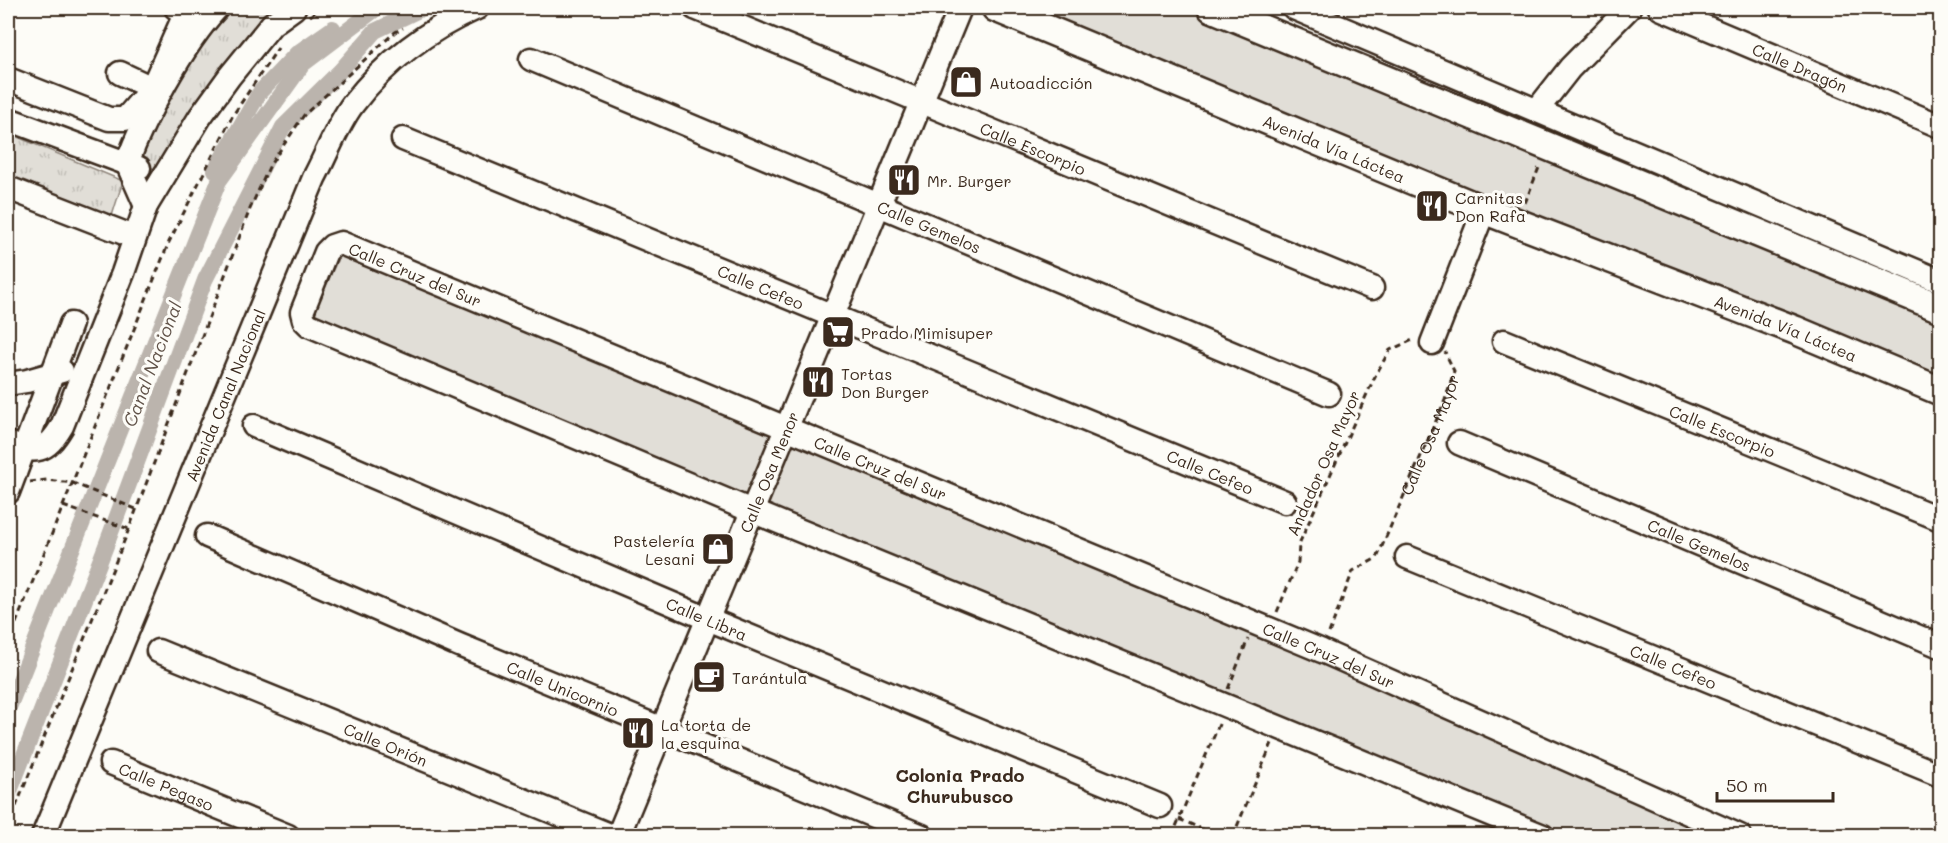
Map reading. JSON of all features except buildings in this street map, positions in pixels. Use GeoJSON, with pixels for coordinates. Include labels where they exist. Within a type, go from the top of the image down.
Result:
{"type":"FeatureCollection","features":[{"type":"Feature","properties":{"kind":"main road","name":"Avenida Vía Láctea"},"geometry":{"type":"LineString","coordinates":[[996,8],[1484,210],[1795,330],[1941,391]]}},
{"type":"Feature","properties":{"kind":"main road"},"geometry":{"type":"LineString","coordinates":[[1212,8],[1941,308]]}},
{"type":"Feature","properties":{"kind":"street"},"geometry":{"type":"LineString","coordinates":[[146,206],[127,163],[135,141],[186,49],[217,8]]}},
{"type":"Feature","properties":{"kind":"street","name":"Avenida Canal Nacional"},"geometry":{"type":"LineString","coordinates":[[43,836],[266,292],[325,157],[353,104],[399,54],[455,18],[477,8]]}},
{"type":"Feature","properties":{"kind":"street","name":"Calle Escorpio"},"geometry":{"type":"LineString","coordinates":[[695,8],[1372,288]]}},
{"type":"Feature","properties":{"kind":"street","name":"Calle Osa Menor"},"geometry":{"type":"LineString","coordinates":[[618,836],[960,8]]}},
{"type":"Feature","properties":{"kind":"street"},"geometry":{"type":"LineString","coordinates":[[1294,8],[1941,281]]}},
{"type":"Feature","properties":{"kind":"street"},"geometry":{"type":"LineString","coordinates":[[1537,110],[1570,68],[1629,8]]}},
{"type":"Feature","properties":{"kind":"street","name":"Calle Dragón"},"geometry":{"type":"LineString","coordinates":[[1660,8],[1941,126]]}},
{"type":"Feature","properties":{"kind":"street"},"geometry":{"type":"LineString","coordinates":[[8,79],[109,119],[125,118],[152,88],[184,9]]}},
{"type":"Feature","properties":{"kind":"street"},"geometry":{"type":"LineString","coordinates":[[16,446],[45,448],[54,440],[87,365],[146,206],[162,178],[200,117],[272,24],[300,14]]}},
{"type":"Feature","properties":{"kind":"street","name":"Calle Gemelos"},"geometry":{"type":"LineString","coordinates":[[531,59],[1329,394]]}},
{"type":"Feature","properties":{"kind":"street"},"geometry":{"type":"LineString","coordinates":[[120,73],[152,88]]}},
{"type":"Feature","properties":{"kind":"street"},"geometry":{"type":"LineString","coordinates":[[8,118],[162,178]]}},
{"type":"Feature","properties":{"kind":"street","name":"Calle Cefeo"},"geometry":{"type":"LineString","coordinates":[[404,139],[1285,502]]}},
{"type":"Feature","properties":{"kind":"street"},"geometry":{"type":"LineString","coordinates":[[8,188],[134,237]]}},
{"type":"Feature","properties":{"kind":"street"},"geometry":{"type":"LineString","coordinates":[[1432,343],[1484,210]]}},
{"type":"Feature","properties":{"kind":"street","name":"Calle Cruz del Sur"},"geometry":{"type":"LineString","coordinates":[[1543,836],[752,511],[309,325],[304,320],[302,312],[326,252],[341,243],[1322,651],[1740,836]]}},
{"type":"Feature","properties":{"kind":"street"},"geometry":{"type":"LineString","coordinates":[[10,484],[16,446],[51,374],[71,324]]}},
{"type":"Feature","properties":{"kind":"street","name":"Calle Escorpio"},"geometry":{"type":"LineString","coordinates":[[1504,341],[1941,519]]}},
{"type":"Feature","properties":{"kind":"street"},"geometry":{"type":"LineString","coordinates":[[8,384],[87,365]]}},
{"type":"Feature","properties":{"kind":"street","name":"Calle Libra"},"geometry":{"type":"LineString","coordinates":[[254,426],[708,619],[1160,806]]}},
{"type":"Feature","properties":{"kind":"street","name":"Calle Gemelos"},"geometry":{"type":"LineString","coordinates":[[1459,443],[1941,646]]}},
{"type":"Feature","properties":{"kind":"street","name":"Calle Unicornio"},"geometry":{"type":"LineString","coordinates":[[207,536],[459,645],[921,836]]}},
{"type":"Feature","properties":{"kind":"street","name":"Calle Cefeo"},"geometry":{"type":"LineString","coordinates":[[1407,557],[1941,775]]}},
{"type":"Feature","properties":{"kind":"street","name":"Calle Orión"},"geometry":{"type":"LineString","coordinates":[[158,651],[612,836]]}},
{"type":"Feature","properties":{"kind":"street","name":"Calle Pegaso"},"geometry":{"type":"LineString","coordinates":[[111,762],[288,836]]}},
{"type":"Feature","properties":{"kind":"path"},"geometry":{"type":"LineString","coordinates":[[300,14],[320,8]]}},
{"type":"Feature","properties":{"kind":"path"},"geometry":{"type":"LineString","coordinates":[[8,826],[129,529],[249,209],[270,165],[304,115],[394,32],[405,27]]}},
{"type":"Feature","properties":{"kind":"path"},"geometry":{"type":"LineString","coordinates":[[8,643],[169,242],[233,115],[284,40]]}},
{"type":"Feature","properties":{"kind":"path"},"geometry":{"type":"LineString","coordinates":[[1517,222],[1547,147]]}},
{"type":"Feature","properties":{"kind":"path","name":"Andador Osa Mayor"},"geometry":{"type":"LineString","coordinates":[[1172,836],[1224,705],[1262,627],[1298,562],[1299,544],[1376,374],[1390,350],[1414,339],[1432,343]]}},
{"type":"Feature","properties":{"kind":"path","name":"Calle Osa Mayor"},"geometry":{"type":"LineString","coordinates":[[1322,651],[1353,571],[1377,558],[1445,400],[1454,371],[1449,354],[1432,343]]}},
{"type":"Feature","properties":{"kind":"path"},"geometry":{"type":"LineString","coordinates":[[10,484],[46,480],[73,483],[136,509]]}},
{"type":"Feature","properties":{"kind":"path"},"geometry":{"type":"LineString","coordinates":[[63,506],[129,529]]}},
{"type":"Feature","properties":{"kind":"path"},"geometry":{"type":"LineString","coordinates":[[1233,836],[1278,727]]}},
{"type":"Feature","properties":{"kind":"path"},"geometry":{"type":"LineString","coordinates":[[1179,819],[1218,836]]}},
{"type":"Feature","properties":{"kind":"green space"},"geometry":{"type":"Polygon","coordinates":[[[231,8],[289,8],[181,132],[154,169],[137,160],[153,121],[176,80],[231,8]]]}},
{"type":"Feature","properties":{"kind":"green space"},"geometry":{"type":"Polygon","coordinates":[[[1005,8],[1188,8],[1940,319],[1940,386],[1005,8]]]}},
{"type":"Feature","properties":{"kind":"green space"},"geometry":{"type":"Polygon","coordinates":[[[8,133],[123,181],[111,219],[8,178],[8,133]]]}},
{"type":"Feature","properties":{"kind":"green space"},"geometry":{"type":"Polygon","coordinates":[[[340,254],[761,422],[1729,835],[1556,835],[1222,700],[313,315],[340,254]]]}},
{"type":"Feature","properties":{"kind":"waterway","name":"Canal Nacional"},"geometry":{"type":"LineString","coordinates":[[8,710],[219,181],[303,64],[377,8]]}},
{"type":"Feature","properties":{"kind":"waterway","name":"Canal Nacional"},"geometry":{"type":"LineString","coordinates":[[8,796],[107,543],[205,280],[283,127],[340,71],[375,31],[423,8]]}},
{"type":"Feature","properties":{"kind":"waterway","name":"Canal Nacional"},"geometry":{"type":"LineString","coordinates":[[215,170],[260,92],[297,53],[333,28]]}},
{"type":"Feature","properties":{"kind":"place","name":"Autoadicción"},"geometry":{"type":"Point","coordinates":[966,82]}},
{"type":"Feature","properties":{"kind":"place","name":"Mr. Burger"},"geometry":{"type":"Point","coordinates":[904,180]}},
{"type":"Feature","properties":{"kind":"place","name":"Carnitas Don Rafa"},"geometry":{"type":"Point","coordinates":[1432,206]}},
{"type":"Feature","properties":{"kind":"place","name":"Prado Mimisuper"},"geometry":{"type":"Point","coordinates":[838,332]}},
{"type":"Feature","properties":{"kind":"place","name":"Tortas Don Burger"},"geometry":{"type":"Point","coordinates":[818,382]}},
{"type":"Feature","properties":{"kind":"place","name":"Pastelería Lesani"},"geometry":{"type":"Point","coordinates":[718,549]}},
{"type":"Feature","properties":{"kind":"place","name":"Tarántula"},"geometry":{"type":"Point","coordinates":[709,677]}},
{"type":"Feature","properties":{"kind":"place","name":"La torta de la esquina"},"geometry":{"type":"Point","coordinates":[638,733]}},
{"type":"Feature","properties":{"kind":"district","name":"Colonia Prado Churubusco"},"geometry":{"type":"Point","coordinates":[960,785]}}]}
